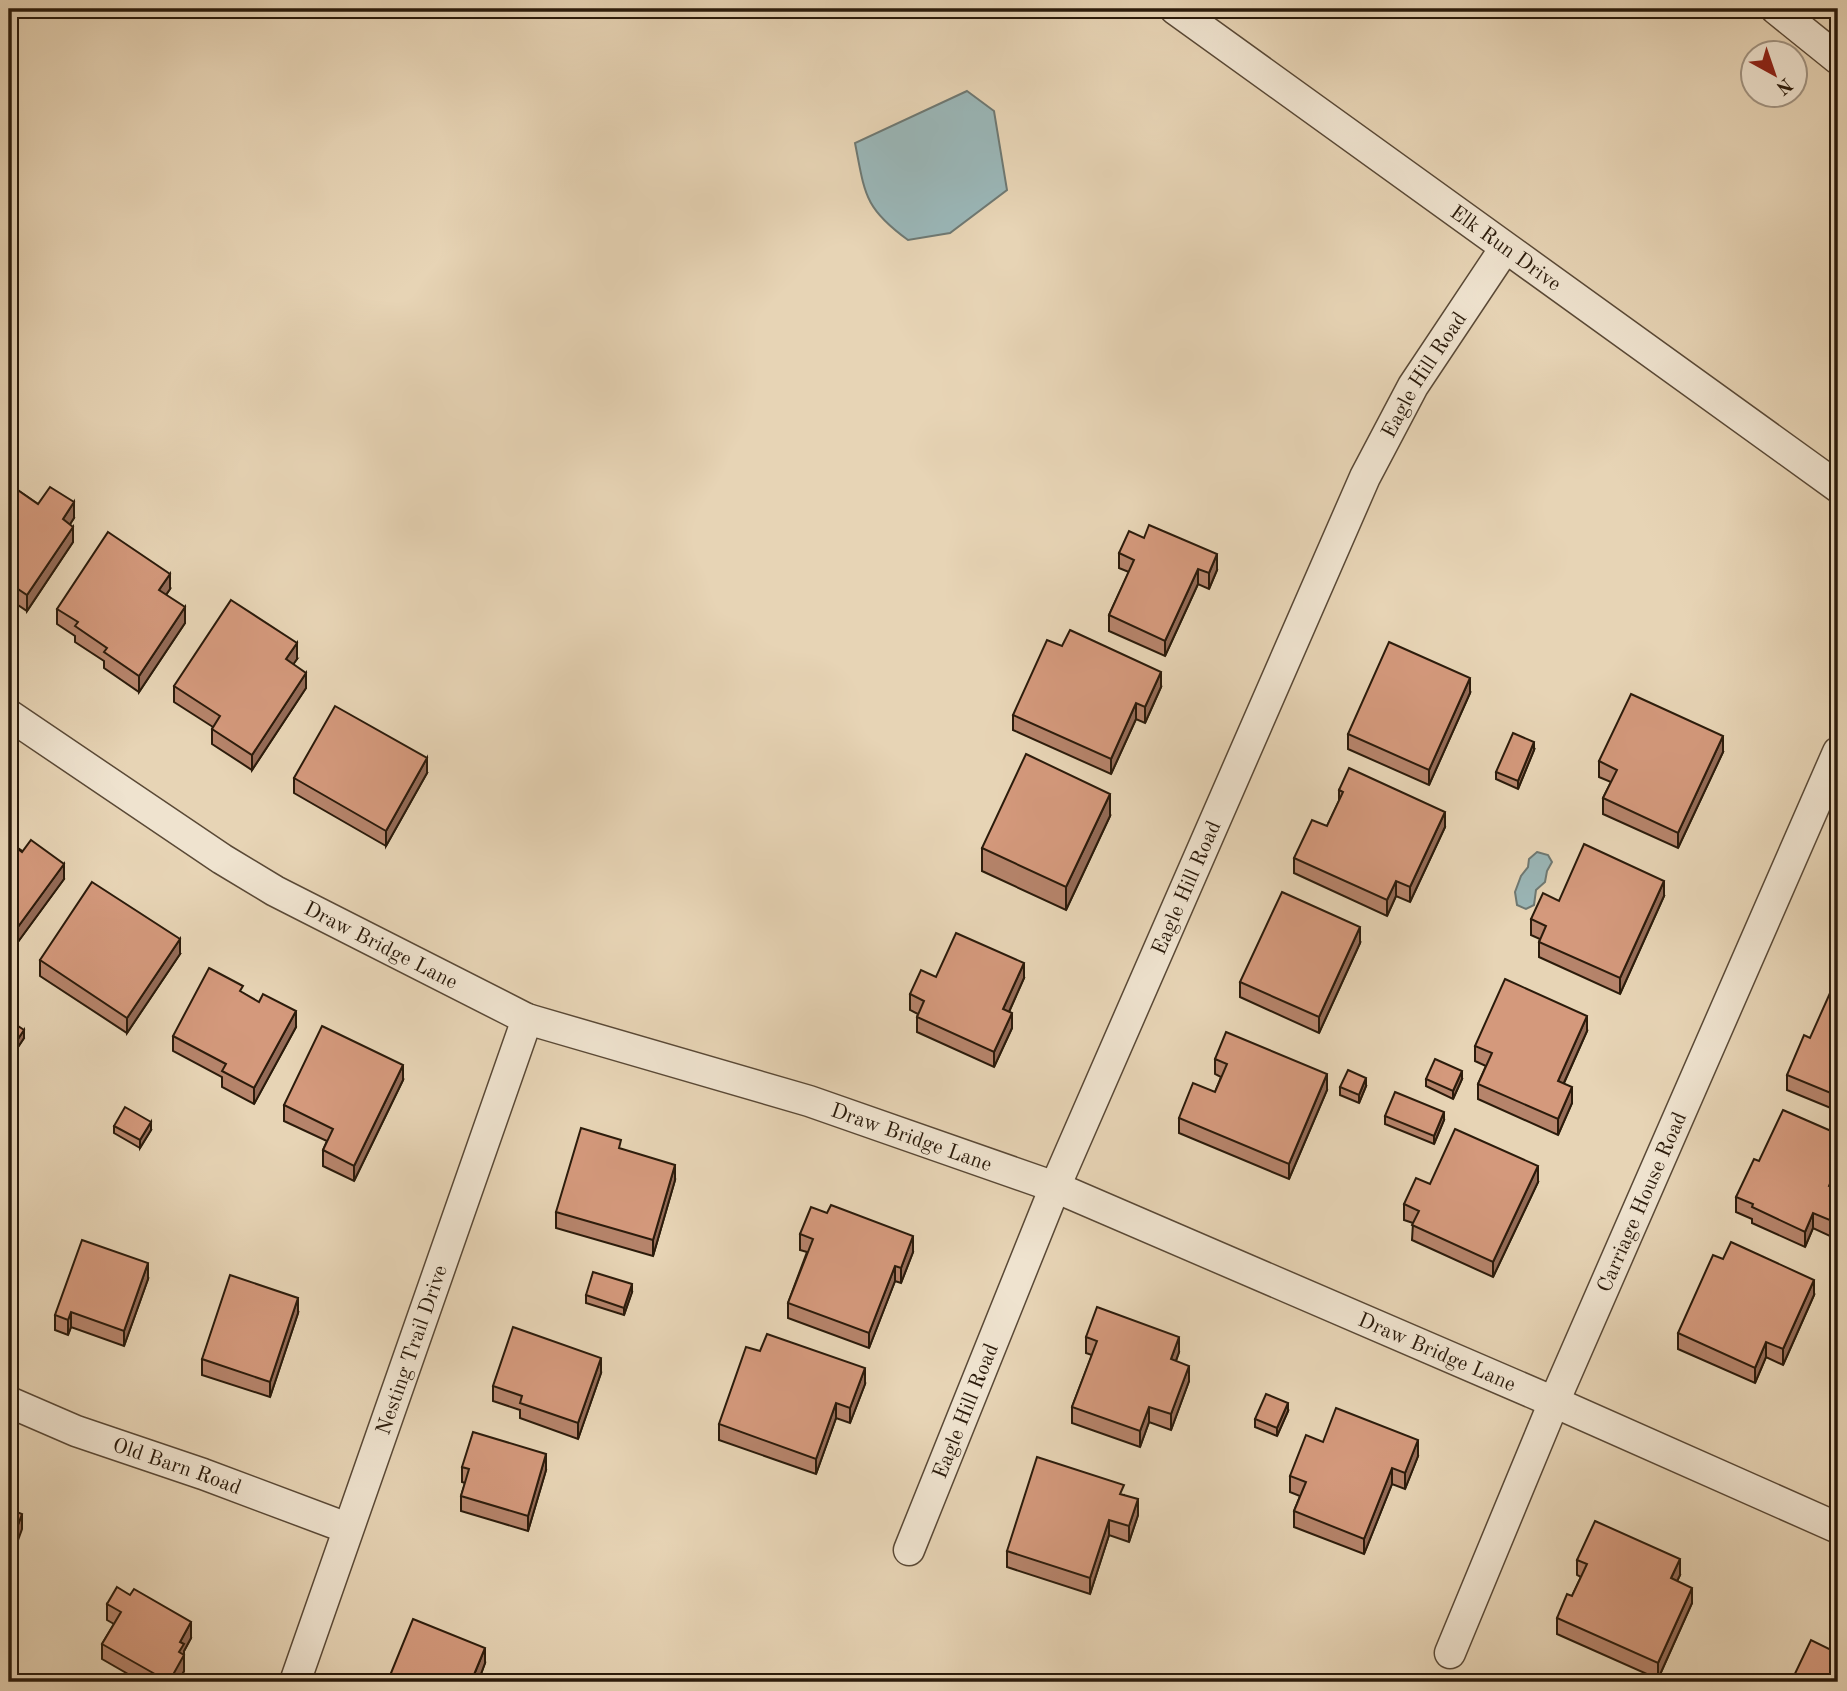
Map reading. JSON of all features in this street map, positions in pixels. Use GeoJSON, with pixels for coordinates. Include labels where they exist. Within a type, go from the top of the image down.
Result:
{"type":"FeatureCollection","features":[{"type":"Feature","properties":{"kind":"street","name":"Elk Run Drive"},"geometry":{"type":"LineString","coordinates":[[1175,9],[1505,248],[1790,449],[1838,487]]}},
{"type":"Feature","properties":{"kind":"street"},"geometry":{"type":"LineString","coordinates":[[1776,9],[1838,59]]}},
{"type":"Feature","properties":{"kind":"street","name":"Eagle Hill Road"},"geometry":{"type":"LineString","coordinates":[[909,1550],[1055,1187],[1365,477],[1413,386],[1505,248]]}},
{"type":"Feature","properties":{"kind":"street","name":"Draw Bridge Lane"},"geometry":{"type":"LineString","coordinates":[[9,715],[222,859],[275,891],[527,1019],[809,1101],[1055,1187],[1554,1402],[1838,1528]]}},
{"type":"Feature","properties":{"kind":"street","name":"Carriage House Road"},"geometry":{"type":"LineString","coordinates":[[1450,1653],[1554,1402],[1838,752]]}},
{"type":"Feature","properties":{"kind":"street","name":"Nesting Trail Drive"},"geometry":{"type":"LineString","coordinates":[[295,1682],[527,1019]]}},
{"type":"Feature","properties":{"kind":"street","name":"Old Barn Road"},"geometry":{"type":"LineString","coordinates":[[9,1402],[76,1431],[203,1474],[347,1528]]}},
{"type":"Feature","properties":{"kind":"water"},"geometry":{"type":"Polygon","coordinates":[[[967,91],[994,111],[1007,190],[950,233],[908,240],[883,219],[869,199],[855,143],[967,91]]]}},
{"type":"Feature","properties":{"kind":"water"},"geometry":{"type":"Polygon","coordinates":[[[1537,852],[1548,855],[1552,862],[1545,882],[1536,890],[1534,905],[1526,909],[1517,905],[1515,892],[1528,867],[1529,859],[1537,852]]]}},
{"type":"Feature","properties":{"kind":"building"},"geometry":{"type":"Polygon","coordinates":[[[9,484],[38,504],[50,487],[74,502],[63,519],[73,527],[27,595],[9,583],[9,484]]]}},
{"type":"Feature","properties":{"kind":"building"},"geometry":{"type":"Polygon","coordinates":[[[1149,525],[1217,554],[1209,573],[1198,569],[1165,641],[1109,615],[1134,560],[1119,553],[1129,531],[1144,538],[1149,525]]]}},
{"type":"Feature","properties":{"kind":"building"},"geometry":{"type":"Polygon","coordinates":[[[108,532],[170,574],[159,590],[185,607],[139,676],[104,652],[107,648],[75,626],[78,622],[57,609],[108,532]]]}},
{"type":"Feature","properties":{"kind":"building"},"geometry":{"type":"Polygon","coordinates":[[[231,600],[297,643],[286,659],[306,673],[252,755],[212,729],[220,716],[174,686],[231,600]]]}},
{"type":"Feature","properties":{"kind":"building"},"geometry":{"type":"Polygon","coordinates":[[[1070,630],[1161,672],[1145,707],[1136,703],[1111,759],[1013,715],[1047,640],[1062,646],[1070,630]]]}},
{"type":"Feature","properties":{"kind":"building"},"geometry":{"type":"Polygon","coordinates":[[[1389,642],[1470,678],[1429,770],[1348,734],[1389,642]]]}},
{"type":"Feature","properties":{"kind":"building"},"geometry":{"type":"Polygon","coordinates":[[[1631,694],[1723,736],[1678,833],[1603,798],[1617,770],[1599,761],[1631,694]]]}},
{"type":"Feature","properties":{"kind":"building"},"geometry":{"type":"Polygon","coordinates":[[[335,706],[427,758],[386,831],[294,778],[335,706]]]}},
{"type":"Feature","properties":{"kind":"building"},"geometry":{"type":"Polygon","coordinates":[[[1513,733],[1534,742],[1518,781],[1496,772],[1513,733]]]}},
{"type":"Feature","properties":{"kind":"building"},"geometry":{"type":"Polygon","coordinates":[[[1026,754],[1110,794],[1066,887],[982,848],[1026,754]]]}},
{"type":"Feature","properties":{"kind":"building"},"geometry":{"type":"Polygon","coordinates":[[[1349,768],[1445,812],[1410,887],[1396,881],[1387,900],[1294,858],[1312,820],[1327,826],[1343,792],[1339,790],[1349,768]]]}},
{"type":"Feature","properties":{"kind":"building"},"geometry":{"type":"Polygon","coordinates":[[[31,840],[64,864],[12,935],[9,932],[9,842],[22,852],[31,840]]]}},
{"type":"Feature","properties":{"kind":"building"},"geometry":{"type":"Polygon","coordinates":[[[1584,844],[1664,881],[1620,978],[1539,942],[1546,926],[1531,919],[1543,893],[1559,901],[1584,844]]]}},
{"type":"Feature","properties":{"kind":"building"},"geometry":{"type":"Polygon","coordinates":[[[92,882],[180,939],[127,1018],[40,960],[92,882]]]}},
{"type":"Feature","properties":{"kind":"building"},"geometry":{"type":"Polygon","coordinates":[[[1282,892],[1360,927],[1319,1017],[1240,982],[1282,892]]]}},
{"type":"Feature","properties":{"kind":"building"},"geometry":{"type":"Polygon","coordinates":[[[956,933],[1024,963],[1003,1009],[1012,1013],[994,1052],[917,1017],[924,1001],[910,994],[921,970],[936,977],[956,933]]]}},
{"type":"Feature","properties":{"kind":"building"},"geometry":{"type":"Polygon","coordinates":[[[209,968],[243,986],[240,991],[259,1002],[263,994],[296,1011],[254,1088],[222,1071],[226,1064],[173,1036],[209,968]]]}},
{"type":"Feature","properties":{"kind":"building"},"geometry":{"type":"Polygon","coordinates":[[[1505,979],[1587,1016],[1558,1081],[1572,1087],[1558,1119],[1478,1084],[1492,1053],[1475,1046],[1505,979]]]}},
{"type":"Feature","properties":{"kind":"building"},"geometry":{"type":"Polygon","coordinates":[[[1830,993],[1838,996],[1838,1096],[1787,1075],[1804,1035],[1810,1038],[1830,993]]]}},
{"type":"Feature","properties":{"kind":"building"},"geometry":{"type":"Polygon","coordinates":[[[9,1020],[24,1030],[14,1045],[9,1042],[9,1020]]]}},
{"type":"Feature","properties":{"kind":"building"},"geometry":{"type":"Polygon","coordinates":[[[322,1026],[403,1065],[354,1166],[323,1150],[333,1129],[284,1105],[322,1026]]]}},
{"type":"Feature","properties":{"kind":"building"},"geometry":{"type":"Polygon","coordinates":[[[1226,1032],[1327,1074],[1289,1164],[1179,1118],[1193,1083],[1215,1092],[1227,1064],[1215,1059],[1226,1032]]]}},
{"type":"Feature","properties":{"kind":"building"},"geometry":{"type":"Polygon","coordinates":[[[1435,1059],[1462,1071],[1453,1091],[1426,1079],[1435,1059]]]}},
{"type":"Feature","properties":{"kind":"building"},"geometry":{"type":"Polygon","coordinates":[[[1348,1070],[1366,1078],[1359,1095],[1340,1087],[1348,1070]]]}},
{"type":"Feature","properties":{"kind":"building"},"geometry":{"type":"Polygon","coordinates":[[[1395,1092],[1444,1112],[1434,1136],[1385,1116],[1395,1092]]]}},
{"type":"Feature","properties":{"kind":"building"},"geometry":{"type":"Polygon","coordinates":[[[125,1107],[151,1122],[140,1140],[114,1126],[125,1107]]]}},
{"type":"Feature","properties":{"kind":"building"},"geometry":{"type":"Polygon","coordinates":[[[1783,1110],[1838,1134],[1838,1165],[1829,1186],[1838,1190],[1838,1207],[1832,1221],[1813,1213],[1805,1232],[1736,1197],[1754,1159],[1759,1161],[1783,1110]]]}},
{"type":"Feature","properties":{"kind":"building"},"geometry":{"type":"Polygon","coordinates":[[[581,1128],[621,1140],[619,1148],[675,1165],[653,1240],[556,1212],[581,1128]]]}},
{"type":"Feature","properties":{"kind":"building"},"geometry":{"type":"Polygon","coordinates":[[[1455,1129],[1538,1166],[1493,1262],[1412,1225],[1419,1211],[1404,1204],[1416,1178],[1430,1184],[1455,1129]]]}},
{"type":"Feature","properties":{"kind":"building"},"geometry":{"type":"Polygon","coordinates":[[[831,1205],[913,1236],[901,1268],[895,1266],[869,1333],[788,1303],[813,1239],[800,1234],[811,1207],[827,1213],[831,1205]]]}},
{"type":"Feature","properties":{"kind":"building"},"geometry":{"type":"Polygon","coordinates":[[[82,1240],[148,1263],[124,1331],[71,1312],[68,1320],[55,1315],[82,1240]]]}},
{"type":"Feature","properties":{"kind":"building"},"geometry":{"type":"Polygon","coordinates":[[[1731,1242],[1814,1280],[1783,1349],[1766,1342],[1755,1368],[1678,1333],[1713,1255],[1723,1259],[1731,1242]]]}},
{"type":"Feature","properties":{"kind":"building"},"geometry":{"type":"Polygon","coordinates":[[[593,1272],[632,1284],[624,1308],[586,1295],[593,1272]]]}},
{"type":"Feature","properties":{"kind":"building"},"geometry":{"type":"Polygon","coordinates":[[[230,1275],[298,1298],[270,1382],[202,1359],[230,1275]]]}},
{"type":"Feature","properties":{"kind":"building"},"geometry":{"type":"Polygon","coordinates":[[[1097,1307],[1179,1337],[1171,1359],[1189,1366],[1171,1414],[1149,1407],[1140,1431],[1072,1407],[1097,1341],[1086,1337],[1097,1307]]]}},
{"type":"Feature","properties":{"kind":"building"},"geometry":{"type":"Polygon","coordinates":[[[513,1327],[601,1358],[578,1423],[520,1403],[522,1396],[493,1386],[513,1327]]]}},
{"type":"Feature","properties":{"kind":"building"},"geometry":{"type":"Polygon","coordinates":[[[767,1334],[865,1368],[850,1408],[836,1403],[816,1459],[719,1424],[746,1347],[760,1351],[767,1334]]]}},
{"type":"Feature","properties":{"kind":"building"},"geometry":{"type":"Polygon","coordinates":[[[1266,1394],[1288,1403],[1277,1428],[1255,1419],[1266,1394]]]}},
{"type":"Feature","properties":{"kind":"building"},"geometry":{"type":"Polygon","coordinates":[[[1336,1408],[1418,1440],[1405,1473],[1392,1468],[1364,1539],[1294,1511],[1306,1482],[1290,1476],[1306,1435],[1323,1442],[1336,1408]]]}},
{"type":"Feature","properties":{"kind":"building"},"geometry":{"type":"Polygon","coordinates":[[[473,1432],[546,1454],[528,1516],[461,1496],[469,1469],[462,1467],[473,1432]]]}},
{"type":"Feature","properties":{"kind":"building"},"geometry":{"type":"Polygon","coordinates":[[[1037,1457],[1124,1485],[1120,1494],[1138,1499],[1129,1526],[1109,1520],[1090,1578],[1007,1551],[1037,1457]]]}},
{"type":"Feature","properties":{"kind":"building"},"geometry":{"type":"Polygon","coordinates":[[[9,1509],[22,1514],[9,1549],[9,1509]]]}},
{"type":"Feature","properties":{"kind":"building"},"geometry":{"type":"Polygon","coordinates":[[[1595,1521],[1680,1559],[1671,1578],[1692,1588],[1658,1663],[1557,1618],[1567,1594],[1572,1596],[1587,1564],[1577,1560],[1595,1521]]]}},
{"type":"Feature","properties":{"kind":"building"},"geometry":{"type":"Polygon","coordinates":[[[117,1587],[130,1595],[134,1589],[191,1622],[180,1642],[184,1644],[179,1652],[184,1655],[169,1682],[102,1644],[121,1612],[107,1604],[117,1587]]]}},
{"type":"Feature","properties":{"kind":"building"},"geometry":{"type":"Polygon","coordinates":[[[413,1619],[485,1648],[471,1682],[401,1682],[389,1678],[413,1619]]]}},
{"type":"Feature","properties":{"kind":"building"},"geometry":{"type":"Polygon","coordinates":[[[1838,1634],[1838,1682],[1791,1682],[1811,1640],[1831,1650],[1838,1634]]]}}]}
